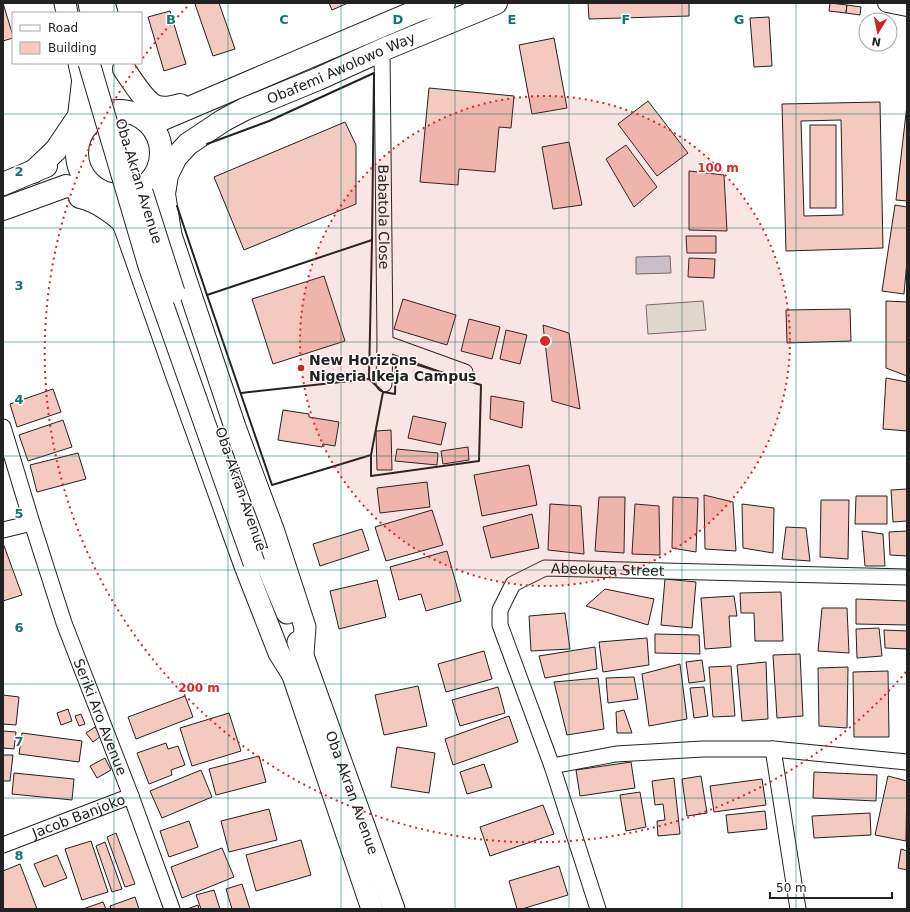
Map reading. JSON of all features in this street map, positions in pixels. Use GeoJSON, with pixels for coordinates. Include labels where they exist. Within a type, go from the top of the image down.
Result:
{"type":"FeatureCollection","features":[{"type":"Feature","properties":{"kind":"main road","name":"Obafemi Awolowo Way"},"geometry":{"type":"LineString","coordinates":[[203,102],[419,10],[444,3]]}},
{"type":"Feature","properties":{"kind":"main road","name":"Obafemi Awolowo Way"},"geometry":{"type":"LineString","coordinates":[[224,120],[245,109],[318,79],[382,50],[496,3]]}},
{"type":"Feature","properties":{"kind":"main road","name":"Oba Akran Avenue"},"geometry":{"type":"LineString","coordinates":[[104,64],[164,265],[259,561],[294,678],[372,909]]}},
{"type":"Feature","properties":{"kind":"main road"},"geometry":{"type":"LineString","coordinates":[[123,66],[142,94],[155,106],[168,107],[203,102]]}},
{"type":"Feature","properties":{"kind":"main road"},"geometry":{"type":"LineString","coordinates":[[123,66],[131,92],[144,119]]}},
{"type":"Feature","properties":{"kind":"main road"},"geometry":{"type":"LineString","coordinates":[[84,69],[89,109],[76,148],[77,162],[82,174],[90,184],[106,193],[121,220],[134,252],[245,566],[279,653],[294,678]]}},
{"type":"Feature","properties":{"kind":"main road"},"geometry":{"type":"LineString","coordinates":[[33,172],[56,150],[79,116],[84,69]]}},
{"type":"Feature","properties":{"kind":"main road","name":"Oba Akran Avenue"},"geometry":{"type":"LineString","coordinates":[[84,69],[149,266],[259,561],[304,654],[394,909]]}},
{"type":"Feature","properties":{"kind":"main road"},"geometry":{"type":"LineString","coordinates":[[144,119],[163,119],[203,102]]}},
{"type":"Feature","properties":{"kind":"main road"},"geometry":{"type":"LineString","coordinates":[[3,184],[61,160],[80,136],[86,125],[96,117],[108,112],[121,110],[133,113],[144,119],[153,128],[159,138],[161,150],[160,162],[156,173],[155,182],[159,190],[170,232],[235,427],[274,532],[304,627],[304,654]]}},
{"type":"Feature","properties":{"kind":"main road"},"geometry":{"type":"LineString","coordinates":[[3,209],[66,186],[106,193],[126,194],[138,190],[149,183],[172,144],[224,120]]}},
{"type":"Feature","properties":{"kind":"main road"},"geometry":{"type":"LineString","coordinates":[[170,232],[164,194],[167,174],[176,157],[188,144],[224,120]]}},
{"type":"Feature","properties":{"kind":"main road"},"geometry":{"type":"LineString","coordinates":[[49,192],[61,192],[86,198],[110,210],[121,220]]}},
{"type":"Feature","properties":{"kind":"main road"},"geometry":{"type":"LineString","coordinates":[[167,348],[168,334],[179,328],[193,326],[205,335]]}},
{"type":"Feature","properties":{"kind":"street"},"geometry":{"type":"LineString","coordinates":[[887,3],[907,6]]}},
{"type":"Feature","properties":{"kind":"street","name":"Babatola Close"},"geometry":{"type":"LineString","coordinates":[[382,50],[385,343],[384,384]]}},
{"type":"Feature","properties":{"kind":"street"},"geometry":{"type":"LineString","coordinates":[[385,343],[465,372]]}},
{"type":"Feature","properties":{"kind":"street","name":"Seriki Aro Avenue"},"geometry":{"type":"LineString","coordinates":[[3,427],[64,623],[131,796],[172,909]]}},
{"type":"Feature","properties":{"kind":"street"},"geometry":{"type":"LineString","coordinates":[[3,530],[32,524]]}},
{"type":"Feature","properties":{"kind":"street","name":"Abeokuta Street"},"geometry":{"type":"LineString","coordinates":[[598,909],[552,766],[500,625],[500,610],[513,584],[546,568],[907,577]]}},
{"type":"Feature","properties":{"kind":"street"},"geometry":{"type":"LineString","coordinates":[[552,766],[616,754],[702,749],[773,749],[907,762]]}},
{"type":"Feature","properties":{"kind":"street"},"geometry":{"type":"LineString","coordinates":[[773,749],[798,909]]}},
{"type":"Feature","properties":{"kind":"street","name":"Jacob Banjoko"},"geometry":{"type":"LineString","coordinates":[[3,845],[131,796]]}},
{"type":"Feature","properties":{"kind":"green space"},"geometry":{"type":"Polygon","coordinates":[[[703,301],[706,330],[648,334],[646,305],[703,301]]]}},
{"type":"Feature","properties":{"kind":"shaded area"},"geometry":{"type":"Polygon","coordinates":[[[670,256],[671,273],[636,274],[636,257],[670,256]]]}},
{"type":"Feature","properties":{"kind":"building"},"geometry":{"type":"Polygon","coordinates":[[[3,3],[12,33],[12,38],[3,41],[3,3]]]}},
{"type":"Feature","properties":{"kind":"building"},"geometry":{"type":"Polygon","coordinates":[[[219,3],[235,49],[213,56],[195,4],[219,3]]]}},
{"type":"Feature","properties":{"kind":"building"},"geometry":{"type":"Polygon","coordinates":[[[329,3],[348,3],[332,10],[329,3]]]}},
{"type":"Feature","properties":{"kind":"building"},"geometry":{"type":"Polygon","coordinates":[[[588,3],[689,3],[689,16],[589,19],[588,3]]]}},
{"type":"Feature","properties":{"kind":"building"},"geometry":{"type":"Polygon","coordinates":[[[830,3],[847,5],[846,13],[829,11],[830,3]]]}},
{"type":"Feature","properties":{"kind":"building"},"geometry":{"type":"Polygon","coordinates":[[[847,5],[861,7],[860,12],[858,12],[858,15],[846,13],[847,5]]]}},
{"type":"Feature","properties":{"kind":"building"},"geometry":{"type":"Polygon","coordinates":[[[170,11],[186,64],[164,71],[148,17],[170,11]]]}},
{"type":"Feature","properties":{"kind":"building"},"geometry":{"type":"Polygon","coordinates":[[[769,17],[772,66],[754,67],[750,18],[769,17]]]}},
{"type":"Feature","properties":{"kind":"building"},"geometry":{"type":"Polygon","coordinates":[[[554,38],[567,108],[532,114],[519,45],[554,38]]]}},
{"type":"Feature","properties":{"kind":"building"},"geometry":{"type":"Polygon","coordinates":[[[429,88],[514,96],[511,128],[499,127],[495,172],[459,169],[458,185],[420,182],[429,88]]]}},
{"type":"Feature","properties":{"kind":"building"},"geometry":{"type":"Polygon","coordinates":[[[648,101],[688,153],[657,176],[618,124],[648,101]]]}},
{"type":"Feature","properties":{"kind":"building"},"geometry":{"type":"Polygon","coordinates":[[[880,102],[883,248],[786,251],[782,104],[880,102]],[[841,120],[801,121],[804,216],[843,215],[841,120]]]}},
{"type":"Feature","properties":{"kind":"building"},"geometry":{"type":"Polygon","coordinates":[[[907,105],[907,201],[896,200],[907,105]]]}},
{"type":"Feature","properties":{"kind":"building"},"geometry":{"type":"Polygon","coordinates":[[[345,122],[356,145],[356,204],[244,250],[214,177],[345,122]]]}},
{"type":"Feature","properties":{"kind":"building"},"geometry":{"type":"Polygon","coordinates":[[[810,125],[836,125],[836,208],[810,208],[810,125]]]}},
{"type":"Feature","properties":{"kind":"building"},"geometry":{"type":"Polygon","coordinates":[[[569,142],[582,205],[553,209],[542,147],[569,142]]]}},
{"type":"Feature","properties":{"kind":"building"},"geometry":{"type":"Polygon","coordinates":[[[626,145],[657,187],[634,207],[606,159],[626,145]]]}},
{"type":"Feature","properties":{"kind":"building"},"geometry":{"type":"Polygon","coordinates":[[[689,171],[724,175],[727,231],[689,230],[689,171]]]}},
{"type":"Feature","properties":{"kind":"building"},"geometry":{"type":"Polygon","coordinates":[[[895,205],[907,207],[907,261],[904,294],[882,291],[895,205]]]}},
{"type":"Feature","properties":{"kind":"building"},"geometry":{"type":"Polygon","coordinates":[[[686,236],[716,236],[716,253],[687,253],[686,236]]]}},
{"type":"Feature","properties":{"kind":"building"},"geometry":{"type":"Polygon","coordinates":[[[689,258],[715,259],[714,278],[688,277],[689,258]]]}},
{"type":"Feature","properties":{"kind":"building"},"geometry":{"type":"Polygon","coordinates":[[[324,276],[345,341],[273,364],[252,299],[324,276]]]}},
{"type":"Feature","properties":{"kind":"building"},"geometry":{"type":"Polygon","coordinates":[[[403,299],[456,315],[447,345],[394,329],[403,299]]]}},
{"type":"Feature","properties":{"kind":"building"},"geometry":{"type":"Polygon","coordinates":[[[886,301],[907,302],[907,376],[886,368],[886,301]]]}},
{"type":"Feature","properties":{"kind":"building"},"geometry":{"type":"Polygon","coordinates":[[[850,309],[851,341],[787,343],[786,310],[850,309]]]}},
{"type":"Feature","properties":{"kind":"building"},"geometry":{"type":"Polygon","coordinates":[[[469,319],[500,327],[492,359],[461,351],[469,319]]]}},
{"type":"Feature","properties":{"kind":"building"},"geometry":{"type":"Polygon","coordinates":[[[543,325],[569,333],[580,409],[552,401],[543,325]]]}},
{"type":"Feature","properties":{"kind":"building"},"geometry":{"type":"Polygon","coordinates":[[[506,330],[527,335],[520,364],[500,359],[506,330]]]}},
{"type":"Feature","properties":{"kind":"building"},"geometry":{"type":"Polygon","coordinates":[[[886,378],[907,382],[907,431],[883,429],[886,378]]]}},
{"type":"Feature","properties":{"kind":"building"},"geometry":{"type":"Polygon","coordinates":[[[53,389],[61,412],[17,427],[10,404],[53,389]]]}},
{"type":"Feature","properties":{"kind":"building"},"geometry":{"type":"Polygon","coordinates":[[[491,396],[524,402],[522,428],[490,419],[491,396]]]}},
{"type":"Feature","properties":{"kind":"building"},"geometry":{"type":"Polygon","coordinates":[[[283,410],[309,414],[309,417],[339,422],[335,446],[323,444],[322,447],[278,440],[283,410]]]}},
{"type":"Feature","properties":{"kind":"building"},"geometry":{"type":"Polygon","coordinates":[[[413,416],[446,423],[441,445],[408,438],[413,416]]]}},
{"type":"Feature","properties":{"kind":"building"},"geometry":{"type":"Polygon","coordinates":[[[63,420],[72,447],[28,461],[19,435],[63,420]]]}},
{"type":"Feature","properties":{"kind":"building"},"geometry":{"type":"Polygon","coordinates":[[[391,430],[392,470],[377,470],[376,431],[391,430]]]}},
{"type":"Feature","properties":{"kind":"building"},"geometry":{"type":"Polygon","coordinates":[[[468,447],[469,460],[443,464],[441,451],[468,447]]]}},
{"type":"Feature","properties":{"kind":"building"},"geometry":{"type":"Polygon","coordinates":[[[397,449],[438,453],[437,465],[395,461],[397,449]]]}},
{"type":"Feature","properties":{"kind":"building"},"geometry":{"type":"Polygon","coordinates":[[[78,453],[86,479],[37,492],[30,465],[78,453]]]}},
{"type":"Feature","properties":{"kind":"building"},"geometry":{"type":"Polygon","coordinates":[[[529,465],[537,505],[482,516],[474,475],[529,465]]]}},
{"type":"Feature","properties":{"kind":"building"},"geometry":{"type":"Polygon","coordinates":[[[427,482],[430,507],[380,513],[377,488],[427,482]]]}},
{"type":"Feature","properties":{"kind":"building"},"geometry":{"type":"Polygon","coordinates":[[[907,489],[907,521],[893,522],[891,490],[907,489]]]}},
{"type":"Feature","properties":{"kind":"building"},"geometry":{"type":"Polygon","coordinates":[[[704,495],[733,502],[736,551],[705,549],[704,495]]]}},
{"type":"Feature","properties":{"kind":"building"},"geometry":{"type":"Polygon","coordinates":[[[856,496],[887,496],[887,524],[855,524],[856,496]]]}},
{"type":"Feature","properties":{"kind":"building"},"geometry":{"type":"Polygon","coordinates":[[[599,497],[625,497],[624,553],[595,551],[599,497]]]}},
{"type":"Feature","properties":{"kind":"building"},"geometry":{"type":"Polygon","coordinates":[[[673,497],[698,498],[696,552],[672,548],[673,497]]]}},
{"type":"Feature","properties":{"kind":"building"},"geometry":{"type":"Polygon","coordinates":[[[821,500],[849,500],[848,559],[820,557],[821,500]]]}},
{"type":"Feature","properties":{"kind":"building"},"geometry":{"type":"Polygon","coordinates":[[[550,504],[581,506],[584,554],[548,550],[550,504]]]}},
{"type":"Feature","properties":{"kind":"building"},"geometry":{"type":"Polygon","coordinates":[[[635,504],[659,506],[660,555],[632,554],[635,504]]]}},
{"type":"Feature","properties":{"kind":"building"},"geometry":{"type":"Polygon","coordinates":[[[742,504],[774,508],[773,553],[743,548],[742,504]]]}},
{"type":"Feature","properties":{"kind":"building"},"geometry":{"type":"Polygon","coordinates":[[[432,510],[443,545],[386,561],[375,527],[432,510]]]}},
{"type":"Feature","properties":{"kind":"building"},"geometry":{"type":"Polygon","coordinates":[[[532,514],[539,548],[491,558],[483,527],[532,514]]]}},
{"type":"Feature","properties":{"kind":"building"},"geometry":{"type":"Polygon","coordinates":[[[786,527],[806,528],[810,561],[782,559],[786,527]]]}},
{"type":"Feature","properties":{"kind":"building"},"geometry":{"type":"Polygon","coordinates":[[[362,529],[369,550],[320,566],[313,544],[362,529]]]}},
{"type":"Feature","properties":{"kind":"building"},"geometry":{"type":"Polygon","coordinates":[[[862,531],[883,534],[885,566],[865,566],[862,531]]]}},
{"type":"Feature","properties":{"kind":"building"},"geometry":{"type":"Polygon","coordinates":[[[907,531],[907,556],[890,555],[889,532],[907,531]]]}},
{"type":"Feature","properties":{"kind":"building"},"geometry":{"type":"Polygon","coordinates":[[[3,543],[22,595],[3,601],[3,543]]]}},
{"type":"Feature","properties":{"kind":"building"},"geometry":{"type":"Polygon","coordinates":[[[447,551],[461,601],[426,611],[421,594],[399,600],[390,567],[447,551]]]}},
{"type":"Feature","properties":{"kind":"building"},"geometry":{"type":"Polygon","coordinates":[[[665,579],[696,582],[692,628],[661,625],[665,579]]]}},
{"type":"Feature","properties":{"kind":"building"},"geometry":{"type":"Polygon","coordinates":[[[377,580],[386,617],[339,629],[330,591],[377,580]]]}},
{"type":"Feature","properties":{"kind":"building"},"geometry":{"type":"Polygon","coordinates":[[[605,589],[654,599],[648,625],[586,606],[605,589]]]}},
{"type":"Feature","properties":{"kind":"building"},"geometry":{"type":"Polygon","coordinates":[[[781,592],[783,641],[755,641],[754,613],[741,613],[740,593],[781,592]]]}},
{"type":"Feature","properties":{"kind":"building"},"geometry":{"type":"Polygon","coordinates":[[[734,596],[737,616],[729,616],[731,647],[705,649],[701,598],[734,596]]]}},
{"type":"Feature","properties":{"kind":"building"},"geometry":{"type":"Polygon","coordinates":[[[856,599],[907,601],[907,625],[856,624],[856,599]]]}},
{"type":"Feature","properties":{"kind":"building"},"geometry":{"type":"Polygon","coordinates":[[[822,608],[847,608],[849,653],[818,651],[822,608]]]}},
{"type":"Feature","properties":{"kind":"building"},"geometry":{"type":"Polygon","coordinates":[[[565,613],[570,649],[531,651],[529,616],[565,613]]]}},
{"type":"Feature","properties":{"kind":"building"},"geometry":{"type":"Polygon","coordinates":[[[879,628],[882,656],[857,658],[856,629],[879,628]]]}},
{"type":"Feature","properties":{"kind":"building"},"geometry":{"type":"Polygon","coordinates":[[[884,630],[907,631],[907,649],[885,648],[884,630]]]}},
{"type":"Feature","properties":{"kind":"building"},"geometry":{"type":"Polygon","coordinates":[[[655,634],[699,635],[700,654],[655,653],[655,634]]]}},
{"type":"Feature","properties":{"kind":"building"},"geometry":{"type":"Polygon","coordinates":[[[647,638],[649,665],[603,672],[599,642],[647,638]]]}},
{"type":"Feature","properties":{"kind":"building"},"geometry":{"type":"Polygon","coordinates":[[[595,647],[597,669],[545,678],[539,656],[595,647]]]}},
{"type":"Feature","properties":{"kind":"building"},"geometry":{"type":"Polygon","coordinates":[[[484,651],[492,679],[446,692],[438,664],[484,651]]]}},
{"type":"Feature","properties":{"kind":"building"},"geometry":{"type":"Polygon","coordinates":[[[800,654],[803,716],[777,718],[773,655],[800,654]]]}},
{"type":"Feature","properties":{"kind":"building"},"geometry":{"type":"Polygon","coordinates":[[[702,660],[705,681],[689,683],[686,662],[702,660]]]}},
{"type":"Feature","properties":{"kind":"building"},"geometry":{"type":"Polygon","coordinates":[[[766,662],[768,719],[742,721],[737,665],[766,662]]]}},
{"type":"Feature","properties":{"kind":"building"},"geometry":{"type":"Polygon","coordinates":[[[680,664],[687,719],[649,726],[642,674],[680,664]]]}},
{"type":"Feature","properties":{"kind":"building"},"geometry":{"type":"Polygon","coordinates":[[[731,666],[735,716],[713,717],[709,667],[731,666]]]}},
{"type":"Feature","properties":{"kind":"building"},"geometry":{"type":"Polygon","coordinates":[[[848,667],[847,728],[819,726],[818,668],[848,667]]]}},
{"type":"Feature","properties":{"kind":"building"},"geometry":{"type":"Polygon","coordinates":[[[888,671],[889,737],[854,737],[853,672],[888,671]]]}},
{"type":"Feature","properties":{"kind":"building"},"geometry":{"type":"Polygon","coordinates":[[[634,677],[638,699],[608,703],[606,678],[634,677]]]}},
{"type":"Feature","properties":{"kind":"building"},"geometry":{"type":"Polygon","coordinates":[[[598,678],[604,729],[567,735],[554,682],[598,678]]]}},
{"type":"Feature","properties":{"kind":"building"},"geometry":{"type":"Polygon","coordinates":[[[418,686],[427,726],[384,735],[375,695],[418,686]]]}},
{"type":"Feature","properties":{"kind":"building"},"geometry":{"type":"Polygon","coordinates":[[[498,687],[505,713],[460,726],[452,700],[498,687]]]}},
{"type":"Feature","properties":{"kind":"building"},"geometry":{"type":"Polygon","coordinates":[[[704,687],[708,716],[694,718],[690,688],[704,687]]]}},
{"type":"Feature","properties":{"kind":"building"},"geometry":{"type":"Polygon","coordinates":[[[3,695],[19,697],[16,725],[3,724],[3,695]]]}},
{"type":"Feature","properties":{"kind":"building"},"geometry":{"type":"Polygon","coordinates":[[[185,696],[193,717],[136,739],[128,717],[185,696]]]}},
{"type":"Feature","properties":{"kind":"building"},"geometry":{"type":"Polygon","coordinates":[[[68,709],[72,721],[61,725],[57,713],[68,709]]]}},
{"type":"Feature","properties":{"kind":"building"},"geometry":{"type":"Polygon","coordinates":[[[624,710],[632,733],[617,733],[616,712],[624,710]]]}},
{"type":"Feature","properties":{"kind":"building"},"geometry":{"type":"Polygon","coordinates":[[[229,713],[241,751],[192,766],[180,728],[229,713]]]}},
{"type":"Feature","properties":{"kind":"building"},"geometry":{"type":"Polygon","coordinates":[[[81,714],[85,724],[79,726],[75,716],[81,714]]]}},
{"type":"Feature","properties":{"kind":"building"},"geometry":{"type":"Polygon","coordinates":[[[509,716],[518,742],[453,765],[445,739],[509,716]]]}},
{"type":"Feature","properties":{"kind":"building"},"geometry":{"type":"Polygon","coordinates":[[[95,727],[101,736],[93,742],[86,733],[95,727]]]}},
{"type":"Feature","properties":{"kind":"building"},"geometry":{"type":"Polygon","coordinates":[[[3,731],[16,732],[14,749],[3,748],[3,731]]]}},
{"type":"Feature","properties":{"kind":"building"},"geometry":{"type":"Polygon","coordinates":[[[22,733],[82,741],[79,762],[19,754],[22,733]]]}},
{"type":"Feature","properties":{"kind":"building"},"geometry":{"type":"Polygon","coordinates":[[[166,743],[168,749],[178,746],[185,765],[171,770],[172,775],[149,784],[137,753],[166,743]]]}},
{"type":"Feature","properties":{"kind":"building"},"geometry":{"type":"Polygon","coordinates":[[[397,747],[435,753],[429,793],[391,787],[397,747]]]}},
{"type":"Feature","properties":{"kind":"building"},"geometry":{"type":"Polygon","coordinates":[[[3,755],[13,755],[10,781],[3,781],[3,755]]]}},
{"type":"Feature","properties":{"kind":"building"},"geometry":{"type":"Polygon","coordinates":[[[259,756],[266,782],[216,795],[209,769],[259,756]]]}},
{"type":"Feature","properties":{"kind":"building"},"geometry":{"type":"Polygon","coordinates":[[[105,758],[111,770],[97,778],[90,766],[105,758]]]}},
{"type":"Feature","properties":{"kind":"building"},"geometry":{"type":"Polygon","coordinates":[[[631,762],[635,788],[580,796],[576,770],[631,762]]]}},
{"type":"Feature","properties":{"kind":"building"},"geometry":{"type":"Polygon","coordinates":[[[484,764],[492,787],[467,794],[460,772],[484,764]]]}},
{"type":"Feature","properties":{"kind":"building"},"geometry":{"type":"Polygon","coordinates":[[[201,770],[212,797],[162,818],[150,791],[201,770]]]}},
{"type":"Feature","properties":{"kind":"building"},"geometry":{"type":"Polygon","coordinates":[[[814,772],[877,775],[876,801],[813,798],[814,772]]]}},
{"type":"Feature","properties":{"kind":"building"},"geometry":{"type":"Polygon","coordinates":[[[14,773],[74,779],[72,800],[12,794],[14,773]]]}},
{"type":"Feature","properties":{"kind":"building"},"geometry":{"type":"Polygon","coordinates":[[[701,776],[707,813],[687,816],[682,779],[701,776]]]}},
{"type":"Feature","properties":{"kind":"building"},"geometry":{"type":"Polygon","coordinates":[[[888,776],[907,781],[906,841],[875,835],[888,776]]]}},
{"type":"Feature","properties":{"kind":"building"},"geometry":{"type":"Polygon","coordinates":[[[674,778],[680,834],[658,836],[657,821],[665,820],[663,804],[655,805],[652,781],[674,778]]]}},
{"type":"Feature","properties":{"kind":"building"},"geometry":{"type":"Polygon","coordinates":[[[762,779],[766,805],[714,812],[710,786],[762,779]]]}},
{"type":"Feature","properties":{"kind":"building"},"geometry":{"type":"Polygon","coordinates":[[[640,792],[646,827],[626,831],[620,795],[640,792]]]}},
{"type":"Feature","properties":{"kind":"building"},"geometry":{"type":"Polygon","coordinates":[[[543,805],[554,834],[490,856],[480,827],[543,805]]]}},
{"type":"Feature","properties":{"kind":"building"},"geometry":{"type":"Polygon","coordinates":[[[269,809],[277,840],[229,852],[221,821],[269,809]]]}},
{"type":"Feature","properties":{"kind":"building"},"geometry":{"type":"Polygon","coordinates":[[[765,811],[767,829],[728,833],[726,815],[765,811]]]}},
{"type":"Feature","properties":{"kind":"building"},"geometry":{"type":"Polygon","coordinates":[[[870,813],[871,835],[814,838],[812,816],[870,813]]]}},
{"type":"Feature","properties":{"kind":"building"},"geometry":{"type":"Polygon","coordinates":[[[189,821],[198,847],[169,857],[160,831],[189,821]]]}},
{"type":"Feature","properties":{"kind":"building"},"geometry":{"type":"Polygon","coordinates":[[[116,833],[135,884],[125,887],[107,837],[116,833]]]}},
{"type":"Feature","properties":{"kind":"building"},"geometry":{"type":"Polygon","coordinates":[[[301,840],[311,875],[256,891],[246,855],[301,840]]]}},
{"type":"Feature","properties":{"kind":"building"},"geometry":{"type":"Polygon","coordinates":[[[91,841],[108,892],[82,900],[65,849],[91,841]]]}},
{"type":"Feature","properties":{"kind":"building"},"geometry":{"type":"Polygon","coordinates":[[[105,842],[122,889],[112,892],[96,846],[105,842]]]}},
{"type":"Feature","properties":{"kind":"building"},"geometry":{"type":"Polygon","coordinates":[[[222,848],[234,877],[182,898],[171,867],[222,848]]]}},
{"type":"Feature","properties":{"kind":"building"},"geometry":{"type":"Polygon","coordinates":[[[901,849],[907,851],[907,870],[898,868],[901,849]]]}},
{"type":"Feature","properties":{"kind":"building"},"geometry":{"type":"Polygon","coordinates":[[[57,855],[67,878],[44,887],[34,864],[57,855]]]}},
{"type":"Feature","properties":{"kind":"building"},"geometry":{"type":"Polygon","coordinates":[[[20,864],[37,909],[3,909],[3,871],[20,864]]]}},
{"type":"Feature","properties":{"kind":"building"},"geometry":{"type":"Polygon","coordinates":[[[559,866],[568,895],[522,909],[517,909],[509,881],[559,866]]]}},
{"type":"Feature","properties":{"kind":"building"},"geometry":{"type":"Polygon","coordinates":[[[242,884],[250,909],[232,909],[226,889],[242,884]]]}},
{"type":"Feature","properties":{"kind":"building"},"geometry":{"type":"Polygon","coordinates":[[[214,890],[220,909],[201,909],[196,895],[214,890]]]}},
{"type":"Feature","properties":{"kind":"building"},"geometry":{"type":"Polygon","coordinates":[[[135,897],[139,909],[111,909],[110,906],[135,897]]]}},
{"type":"Feature","properties":{"kind":"building"},"geometry":{"type":"Polygon","coordinates":[[[103,902],[106,909],[83,909],[103,902]]]}},
{"type":"Feature","properties":{"kind":"building"},"geometry":{"type":"Polygon","coordinates":[[[198,905],[199,909],[187,909],[198,905]]]}},
{"type":"Feature","properties":{"kind":"wall"},"geometry":{"type":"LineString","coordinates":[[207,144],[269,121],[374,73],[372,240]]}},
{"type":"Feature","properties":{"kind":"wall"},"geometry":{"type":"LineString","coordinates":[[177,206],[207,295]]}},
{"type":"Feature","properties":{"kind":"wall"},"geometry":{"type":"LineString","coordinates":[[372,240],[369,379],[383,392],[395,394],[396,358],[481,385],[479,461],[371,476],[371,455],[272,485],[207,295],[372,240]]}},
{"type":"Feature","properties":{"kind":"wall"},"geometry":{"type":"LineString","coordinates":[[241,393],[369,379]]}},
{"type":"Feature","properties":{"kind":"wall"},"geometry":{"type":"LineString","coordinates":[[371,455],[383,392]]}},
{"type":"Feature","properties":{"kind":"place","name":"New Horizons Nigeria Ikeja Campus"},"geometry":{"type":"Point","coordinates":[301,368]}}]}
